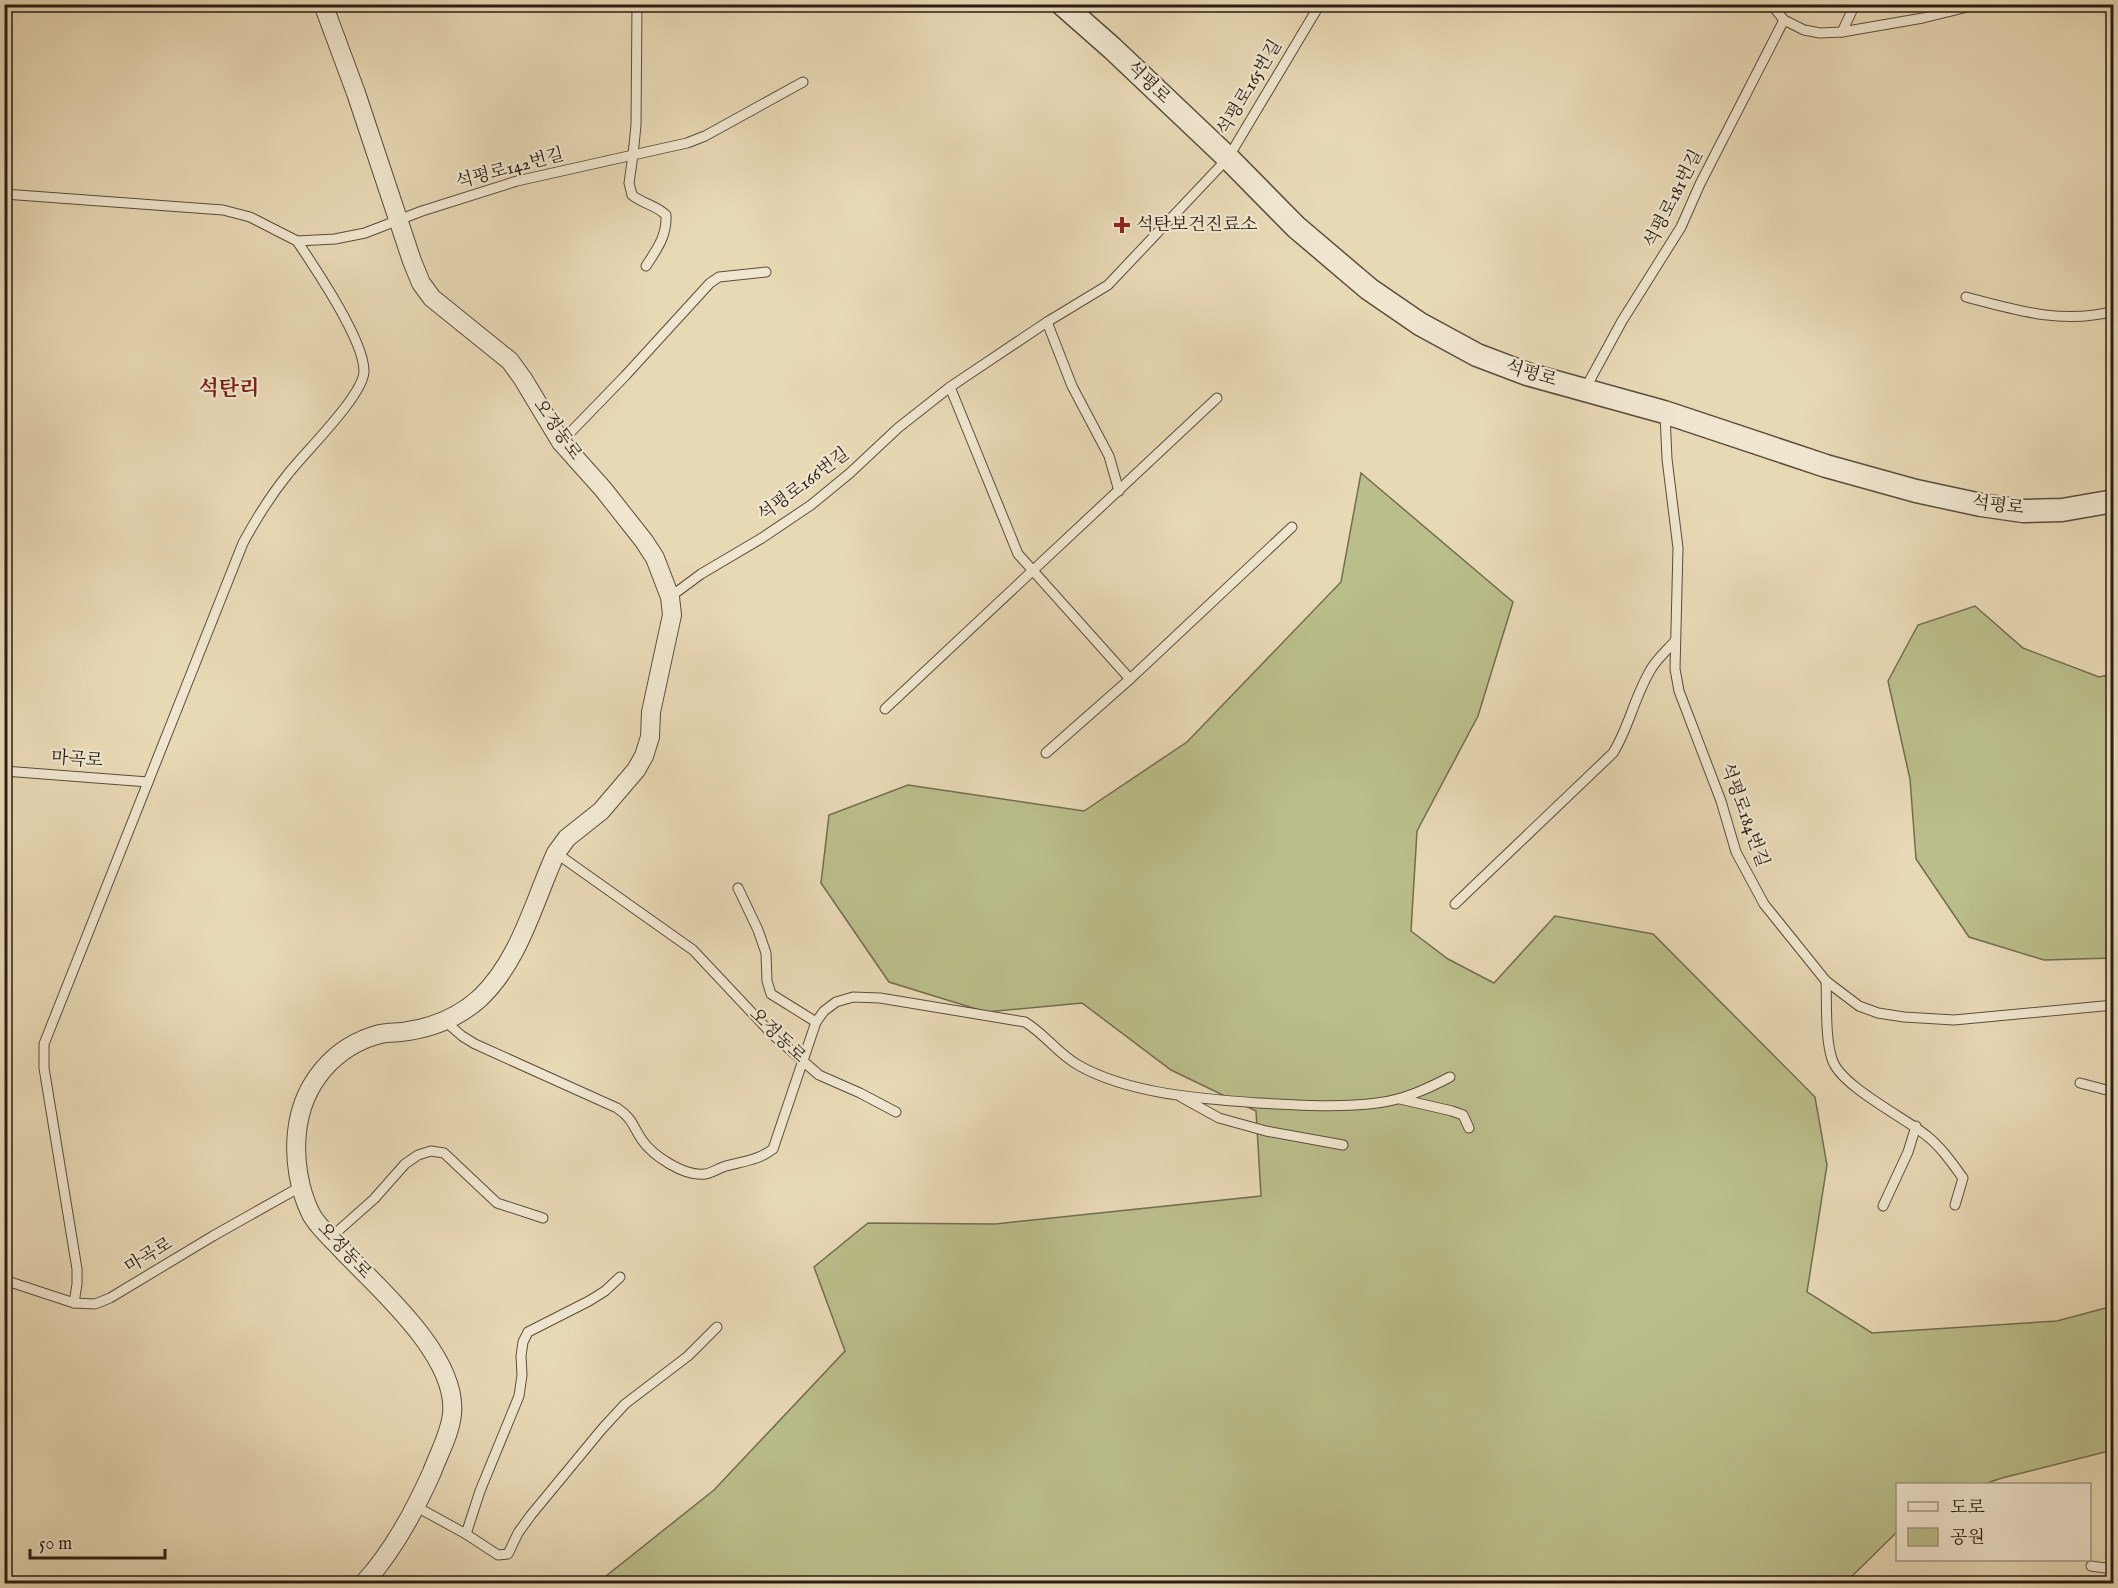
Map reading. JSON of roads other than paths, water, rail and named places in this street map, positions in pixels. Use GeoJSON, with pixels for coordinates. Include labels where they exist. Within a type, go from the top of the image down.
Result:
{"type":"FeatureCollection","features":[{"type":"Feature","properties":{"kind":"street","name":"오정동로"},"geometry":{"type":"LineString","coordinates":[[323,4],[421,283],[432,298],[510,361],[561,442],[603,489],[655,558],[670,597],[672,615],[651,712],[650,737],[644,756],[636,770],[601,811],[567,837],[556,853],[504,971],[479,998],[445,1021],[407,1032],[381,1034],[358,1042],[340,1052],[316,1076],[304,1105],[297,1131],[298,1160],[300,1187],[312,1216],[421,1334],[443,1371],[451,1395],[452,1413],[448,1432],[426,1485],[387,1552],[363,1584]]}},
{"type":"Feature","properties":{"kind":"street","name":"석평로"},"geometry":{"type":"LineString","coordinates":[[1062,4],[1228,158],[1296,227],[1369,289],[1420,324],[1477,356],[1527,374],[1664,412],[1827,466],[1916,491],[1981,505],[2023,511],[2062,510],[2114,501]]}},
{"type":"Feature","properties":{"kind":"lane"},"geometry":{"type":"LineString","coordinates":[[637,4],[636,124],[629,183],[632,195],[642,203],[658,208],[666,215],[666,228],[660,244],[646,266]]}},
{"type":"Feature","properties":{"kind":"lane","name":"석평로165번길"},"geometry":{"type":"LineString","coordinates":[[1228,158],[1320,4]]}},
{"type":"Feature","properties":{"kind":"lane"},"geometry":{"type":"LineString","coordinates":[[1771,4],[1784,20],[1804,30],[1820,33],[1842,32],[1923,18],[1980,4]]}},
{"type":"Feature","properties":{"kind":"lane"},"geometry":{"type":"LineString","coordinates":[[1842,32],[1855,4]]}},
{"type":"Feature","properties":{"kind":"lane","name":"석평로181번길"},"geometry":{"type":"LineString","coordinates":[[1585,389],[1622,321],[1681,227],[1700,184],[1784,20]]}},
{"type":"Feature","properties":{"kind":"lane","name":"석평로142번길"},"geometry":{"type":"LineString","coordinates":[[297,241],[365,233],[517,182],[680,145],[705,136],[803,82]]}},
{"type":"Feature","properties":{"kind":"lane","name":"석평로166번길"},"geometry":{"type":"LineString","coordinates":[[670,597],[701,574],[762,538],[811,505],[850,473],[898,428],[950,387],[1047,322],[1108,285],[1228,158]]}},
{"type":"Feature","properties":{"kind":"lane"},"geometry":{"type":"LineString","coordinates":[[4,194],[223,210],[250,217],[297,241],[317,271],[356,340],[364,372],[362,384],[350,402],[288,474],[264,507],[243,543],[44,1044],[44,1068],[76,1269],[77,1284],[74,1303]]}},
{"type":"Feature","properties":{"kind":"lane"},"geometry":{"type":"LineString","coordinates":[[561,442],[710,283],[719,277],[766,272]]}},
{"type":"Feature","properties":{"kind":"lane"},"geometry":{"type":"LineString","coordinates":[[1966,297],[2043,316],[2072,318],[2114,311]]}},
{"type":"Feature","properties":{"kind":"lane"},"geometry":{"type":"LineString","coordinates":[[1047,322],[1077,396],[1108,456],[1119,491]]}},
{"type":"Feature","properties":{"kind":"lane"},"geometry":{"type":"LineString","coordinates":[[950,387],[1018,554],[1130,679]]}},
{"type":"Feature","properties":{"kind":"lane"},"geometry":{"type":"LineString","coordinates":[[885,710],[1217,398]]}},
{"type":"Feature","properties":{"kind":"lane","name":"석평로184번길"},"geometry":{"type":"LineString","coordinates":[[1664,412],[1667,459],[1678,548],[1675,669],[1679,692],[1722,801],[1736,852],[1764,904],[1826,981],[1859,1006],[1878,1013],[1954,1020],[2114,1005]]}},
{"type":"Feature","properties":{"kind":"lane"},"geometry":{"type":"LineString","coordinates":[[1046,753],[1130,679],[1292,527]]}},
{"type":"Feature","properties":{"kind":"lane"},"geometry":{"type":"LineString","coordinates":[[1455,904],[1613,753],[1623,738],[1641,688],[1653,665],[1675,641]]}},
{"type":"Feature","properties":{"kind":"lane","name":"마곡로"},"geometry":{"type":"LineString","coordinates":[[4,771],[148,782]]}},
{"type":"Feature","properties":{"kind":"lane","name":"오정동로"},"geometry":{"type":"LineString","coordinates":[[556,853],[693,950],[771,1033],[819,1075],[860,1093],[896,1113]]}},
{"type":"Feature","properties":{"kind":"lane"},"geometry":{"type":"LineString","coordinates":[[738,888],[766,953],[767,981],[771,994],[816,1022]]}},
{"type":"Feature","properties":{"kind":"lane"},"geometry":{"type":"LineString","coordinates":[[1826,981],[1832,1061],[1853,1086],[1916,1126],[1930,1138],[1963,1178],[1955,1205]]}},
{"type":"Feature","properties":{"kind":"lane"},"geometry":{"type":"LineString","coordinates":[[445,1021],[475,1044],[617,1108],[629,1116],[642,1140],[652,1152],[690,1173],[705,1174],[725,1166],[757,1159],[773,1149],[816,1022],[824,1011],[836,1002],[853,997],[880,998],[1025,1022],[1039,1031],[1054,1047],[1077,1065],[1145,1089],[1176,1094],[1320,1107],[1379,1103],[1400,1099],[1450,1077]]}},
{"type":"Feature","properties":{"kind":"lane"},"geometry":{"type":"LineString","coordinates":[[2080,1083],[2114,1092]]}},
{"type":"Feature","properties":{"kind":"lane"},"geometry":{"type":"LineString","coordinates":[[1176,1094],[1219,1118],[1266,1131],[1343,1145]]}},
{"type":"Feature","properties":{"kind":"lane"},"geometry":{"type":"LineString","coordinates":[[1400,1099],[1463,1115],[1469,1128]]}},
{"type":"Feature","properties":{"kind":"lane"},"geometry":{"type":"LineString","coordinates":[[1883,1206],[1908,1152],[1916,1126]]}},
{"type":"Feature","properties":{"kind":"lane"},"geometry":{"type":"LineString","coordinates":[[330,1238],[374,1199],[405,1164],[418,1155],[431,1151],[444,1154],[497,1203],[543,1218]]}},
{"type":"Feature","properties":{"kind":"lane","name":"마곡로"},"geometry":{"type":"LineString","coordinates":[[4,1280],[74,1303],[95,1304],[110,1298],[300,1187]]}},
{"type":"Feature","properties":{"kind":"lane"},"geometry":{"type":"LineString","coordinates":[[466,1534],[480,1491],[519,1396],[522,1349],[528,1332],[597,1296],[620,1277]]}},
{"type":"Feature","properties":{"kind":"lane"},"geometry":{"type":"LineString","coordinates":[[415,1506],[466,1534],[498,1555],[508,1554],[518,1533],[531,1515],[625,1404],[688,1356],[717,1327]]}},
{"type":"Feature","properties":{"kind":"lane"},"geometry":{"type":"LineString","coordinates":[[2091,1566],[2105,1568],[2114,1565]]}},
{"type":"Feature","properties":{"kind":"place","name":"석탄보건진료소"},"geometry":{"type":"Point","coordinates":[1122,225]}},
{"type":"Feature","properties":{"kind":"district","name":"석탄리"},"geometry":{"type":"Point","coordinates":[229,389]}}]}
